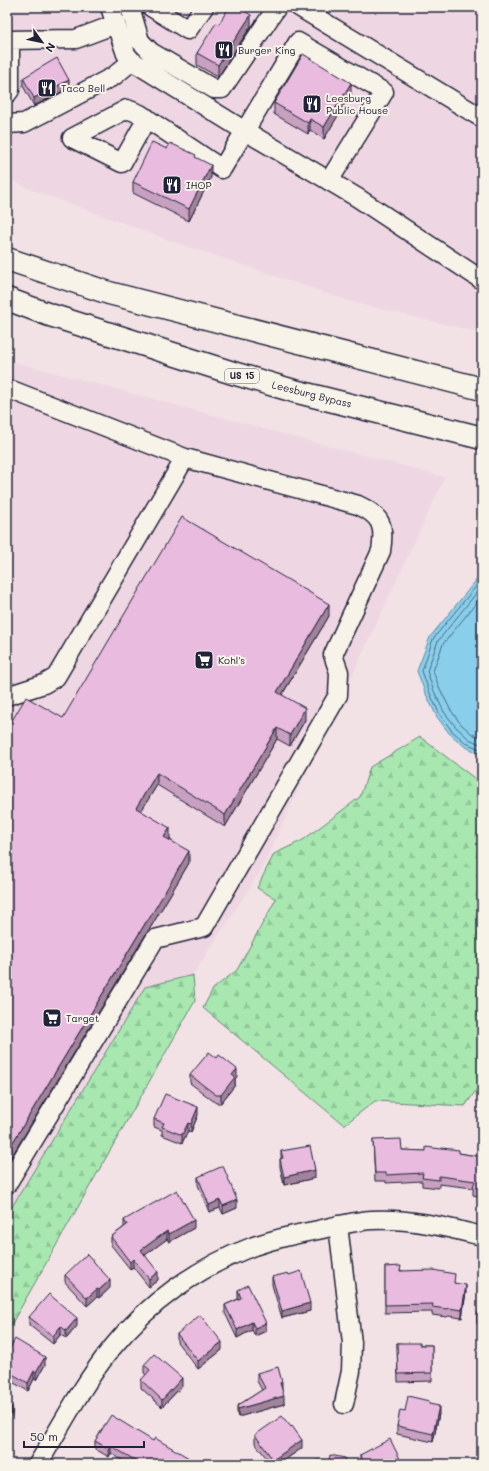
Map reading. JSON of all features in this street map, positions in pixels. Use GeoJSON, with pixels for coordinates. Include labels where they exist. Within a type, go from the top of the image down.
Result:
{"type":"FeatureCollection","features":[{"type":"Feature","properties":{"kind":"highway"},"geometry":{"type":"LineString","coordinates":[[7,259],[108,293],[482,389]]}},
{"type":"Feature","properties":{"kind":"highway","name":"Leesburg Bypass"},"geometry":{"type":"LineString","coordinates":[[7,299],[47,314],[294,391],[482,438]]}},
{"type":"Feature","properties":{"kind":"street"},"geometry":{"type":"LineString","coordinates":[[110,7],[126,54],[132,61],[245,131],[358,198],[482,280]]}},
{"type":"Feature","properties":{"kind":"street"},"geometry":{"type":"LineString","coordinates":[[130,7],[140,41],[151,52],[214,89],[222,89],[277,7]]}},
{"type":"Feature","properties":{"kind":"street"},"geometry":{"type":"LineString","coordinates":[[151,7],[188,30],[204,7]]}},
{"type":"Feature","properties":{"kind":"street"},"geometry":{"type":"LineString","coordinates":[[299,7],[482,118]]}},
{"type":"Feature","properties":{"kind":"street"},"geometry":{"type":"LineString","coordinates":[[9,92],[9,40],[76,39],[116,24]]}},
{"type":"Feature","properties":{"kind":"street"},"geometry":{"type":"LineString","coordinates":[[147,118],[222,169],[298,42],[384,92],[329,181]]}},
{"type":"Feature","properties":{"kind":"street"},"geometry":{"type":"LineString","coordinates":[[7,124],[24,123],[114,76],[132,61]]}},
{"type":"Feature","properties":{"kind":"street"},"geometry":{"type":"LineString","coordinates":[[7,390],[14,391],[184,458],[358,505],[369,510],[380,521],[383,535],[381,551],[333,655],[339,672],[338,695],[204,927],[155,939],[7,1184]]}},
{"type":"Feature","properties":{"kind":"street"},"geometry":{"type":"LineString","coordinates":[[11,691],[44,684],[56,677],[184,458]]}},
{"type":"Feature","properties":{"kind":"street"},"geometry":{"type":"LineString","coordinates":[[38,1464],[88,1381],[110,1349],[160,1300],[187,1279],[220,1261],[247,1249],[286,1236],[338,1225],[372,1220],[410,1221],[446,1226],[482,1236]]}},
{"type":"Feature","properties":{"kind":"street"},"geometry":{"type":"LineString","coordinates":[[338,1225],[352,1343],[351,1371],[344,1404]]}},
{"type":"Feature","properties":{"kind":"shaded area"},"geometry":{"type":"Polygon","coordinates":[[[7,7],[482,7],[482,333],[355,303],[180,244],[27,188],[7,177],[7,7]]]}},
{"type":"Feature","properties":{"kind":"shaded area"},"geometry":{"type":"Polygon","coordinates":[[[7,360],[445,477],[260,872],[193,975],[145,987],[7,1215],[7,360]]]}},
{"type":"Feature","properties":{"kind":"green space"},"geometry":{"type":"Polygon","coordinates":[[[420,737],[482,784],[482,1000],[478,1008],[482,1012],[482,1082],[465,1106],[375,1101],[344,1125],[203,1008],[213,989],[237,970],[276,899],[257,888],[274,854],[303,840],[360,797],[370,767],[420,737]]]}},
{"type":"Feature","properties":{"kind":"green space"},"geometry":{"type":"Polygon","coordinates":[[[193,975],[195,1001],[7,1332],[7,1215],[145,987],[193,975]]]}},
{"type":"Feature","properties":{"kind":"water"},"geometry":{"type":"Polygon","coordinates":[[[482,574],[482,755],[464,746],[449,733],[437,717],[417,671],[430,637],[482,574]]]}},
{"type":"Feature","properties":{"kind":"building"},"geometry":{"type":"Polygon","coordinates":[[[229,7],[238,7],[251,15],[218,65],[197,53],[216,23],[219,24],[229,7]]]}},
{"type":"Feature","properties":{"kind":"building","name":"Leesburg Public House"},"geometry":{"type":"Polygon","coordinates":[[[303,54],[351,83],[324,127],[310,119],[308,123],[274,103],[303,54]]]}},
{"type":"Feature","properties":{"kind":"building"},"geometry":{"type":"Polygon","coordinates":[[[57,58],[69,80],[34,98],[23,78],[57,58]]]}},
{"type":"Feature","properties":{"kind":"building","name":"IHOP"},"geometry":{"type":"Polygon","coordinates":[[[152,142],[167,149],[170,143],[196,155],[195,157],[211,165],[189,209],[133,182],[152,142]]]}},
{"type":"Feature","properties":{"kind":"building"},"geometry":{"type":"Polygon","coordinates":[[[182,517],[329,604],[277,692],[305,708],[290,735],[277,728],[225,815],[157,773],[136,808],[170,828],[164,837],[189,851],[7,1152],[7,729],[26,697],[63,718],[182,517]]]}},
{"type":"Feature","properties":{"kind":"building"},"geometry":{"type":"Polygon","coordinates":[[[209,1052],[217,1058],[219,1055],[237,1069],[232,1075],[235,1077],[221,1095],[216,1095],[190,1075],[209,1052]]]}},
{"type":"Feature","properties":{"kind":"building"},"geometry":{"type":"Polygon","coordinates":[[[165,1094],[198,1107],[191,1124],[188,1123],[182,1135],[162,1127],[164,1123],[154,1119],[165,1094]]]}},
{"type":"Feature","properties":{"kind":"building"},"geometry":{"type":"Polygon","coordinates":[[[401,1139],[402,1150],[426,1151],[426,1147],[442,1148],[459,1150],[459,1153],[482,1157],[482,1189],[473,1187],[475,1181],[439,1176],[439,1180],[422,1178],[423,1173],[386,1175],[386,1173],[375,1173],[373,1140],[401,1139]]]}},
{"type":"Feature","properties":{"kind":"building"},"geometry":{"type":"Polygon","coordinates":[[[310,1146],[315,1170],[284,1177],[280,1159],[283,1158],[281,1151],[310,1146]]]}},
{"type":"Feature","properties":{"kind":"building"},"geometry":{"type":"Polygon","coordinates":[[[223,1166],[237,1200],[223,1206],[220,1200],[209,1205],[198,1177],[223,1166]]]}},
{"type":"Feature","properties":{"kind":"building"},"geometry":{"type":"Polygon","coordinates":[[[177,1190],[194,1220],[169,1234],[167,1231],[141,1250],[158,1272],[149,1279],[133,1259],[130,1262],[111,1237],[127,1225],[124,1220],[177,1190]]]}},
{"type":"Feature","properties":{"kind":"building"},"geometry":{"type":"Polygon","coordinates":[[[87,1254],[110,1280],[87,1298],[65,1275],[87,1254]]]}},
{"type":"Feature","properties":{"kind":"building"},"geometry":{"type":"Polygon","coordinates":[[[401,1266],[400,1271],[433,1270],[455,1274],[454,1283],[466,1285],[462,1310],[432,1307],[433,1304],[385,1305],[385,1267],[401,1266]]]}},
{"type":"Feature","properties":{"kind":"building"},"geometry":{"type":"Polygon","coordinates":[[[301,1271],[310,1303],[282,1311],[272,1277],[288,1273],[289,1275],[301,1271]]]}},
{"type":"Feature","properties":{"kind":"building"},"geometry":{"type":"Polygon","coordinates":[[[248,1285],[266,1323],[255,1328],[252,1322],[237,1330],[225,1305],[241,1298],[238,1290],[248,1285]]]}},
{"type":"Feature","properties":{"kind":"building"},"geometry":{"type":"Polygon","coordinates":[[[49,1294],[77,1318],[66,1331],[61,1326],[53,1336],[29,1317],[49,1294]]]}},
{"type":"Feature","properties":{"kind":"building"},"geometry":{"type":"Polygon","coordinates":[[[482,1303],[482,1318],[477,1316],[482,1303]]]}},
{"type":"Feature","properties":{"kind":"building"},"geometry":{"type":"Polygon","coordinates":[[[200,1315],[222,1342],[198,1361],[177,1334],[200,1315]]]}},
{"type":"Feature","properties":{"kind":"building"},"geometry":{"type":"Polygon","coordinates":[[[15,1339],[45,1357],[36,1372],[34,1371],[28,1383],[7,1371],[7,1353],[15,1339]]]}},
{"type":"Feature","properties":{"kind":"building"},"geometry":{"type":"Polygon","coordinates":[[[397,1343],[420,1343],[420,1345],[432,1345],[432,1373],[398,1374],[397,1343]]]}},
{"type":"Feature","properties":{"kind":"building"},"geometry":{"type":"Polygon","coordinates":[[[154,1354],[182,1378],[162,1400],[141,1380],[150,1370],[144,1365],[154,1354]]]}},
{"type":"Feature","properties":{"kind":"building"},"geometry":{"type":"Polygon","coordinates":[[[278,1367],[282,1382],[280,1383],[284,1396],[238,1409],[237,1406],[265,1388],[257,1373],[278,1367]]]}},
{"type":"Feature","properties":{"kind":"building"},"geometry":{"type":"Polygon","coordinates":[[[408,1396],[429,1401],[429,1404],[439,1406],[433,1434],[397,1426],[400,1410],[405,1411],[408,1396]]]}},
{"type":"Feature","properties":{"kind":"building"},"geometry":{"type":"Polygon","coordinates":[[[7,1404],[12,1407],[7,1415],[7,1404]]]}},
{"type":"Feature","properties":{"kind":"building"},"geometry":{"type":"Polygon","coordinates":[[[111,1415],[153,1441],[155,1438],[199,1464],[140,1464],[111,1446],[109,1449],[95,1441],[111,1415]]]}},
{"type":"Feature","properties":{"kind":"building"},"geometry":{"type":"Polygon","coordinates":[[[282,1416],[291,1427],[292,1426],[302,1440],[273,1460],[255,1435],[282,1416]]]}},
{"type":"Feature","properties":{"kind":"building"},"geometry":{"type":"Polygon","coordinates":[[[390,1439],[401,1461],[398,1464],[365,1464],[360,1455],[390,1439]]]}},
{"type":"Feature","properties":{"kind":"building"},"geometry":{"type":"Polygon","coordinates":[[[330,1455],[345,1458],[344,1464],[316,1464],[317,1460],[329,1462],[330,1455]]]}},
{"type":"Feature","properties":{"kind":"place","name":"Burger King"},"geometry":{"type":"Point","coordinates":[224,50]}},
{"type":"Feature","properties":{"kind":"place","name":"Taco Bell"},"geometry":{"type":"Point","coordinates":[47,88]}},
{"type":"Feature","properties":{"kind":"place","name":"Leesburg Public House"},"geometry":{"type":"Point","coordinates":[312,104]}},
{"type":"Feature","properties":{"kind":"place","name":"IHOP"},"geometry":{"type":"Point","coordinates":[172,185]}},
{"type":"Feature","properties":{"kind":"place","name":"Kohl's"},"geometry":{"type":"Point","coordinates":[204,660]}},
{"type":"Feature","properties":{"kind":"place","name":"Target"},"geometry":{"type":"Point","coordinates":[52,1018]}}]}
